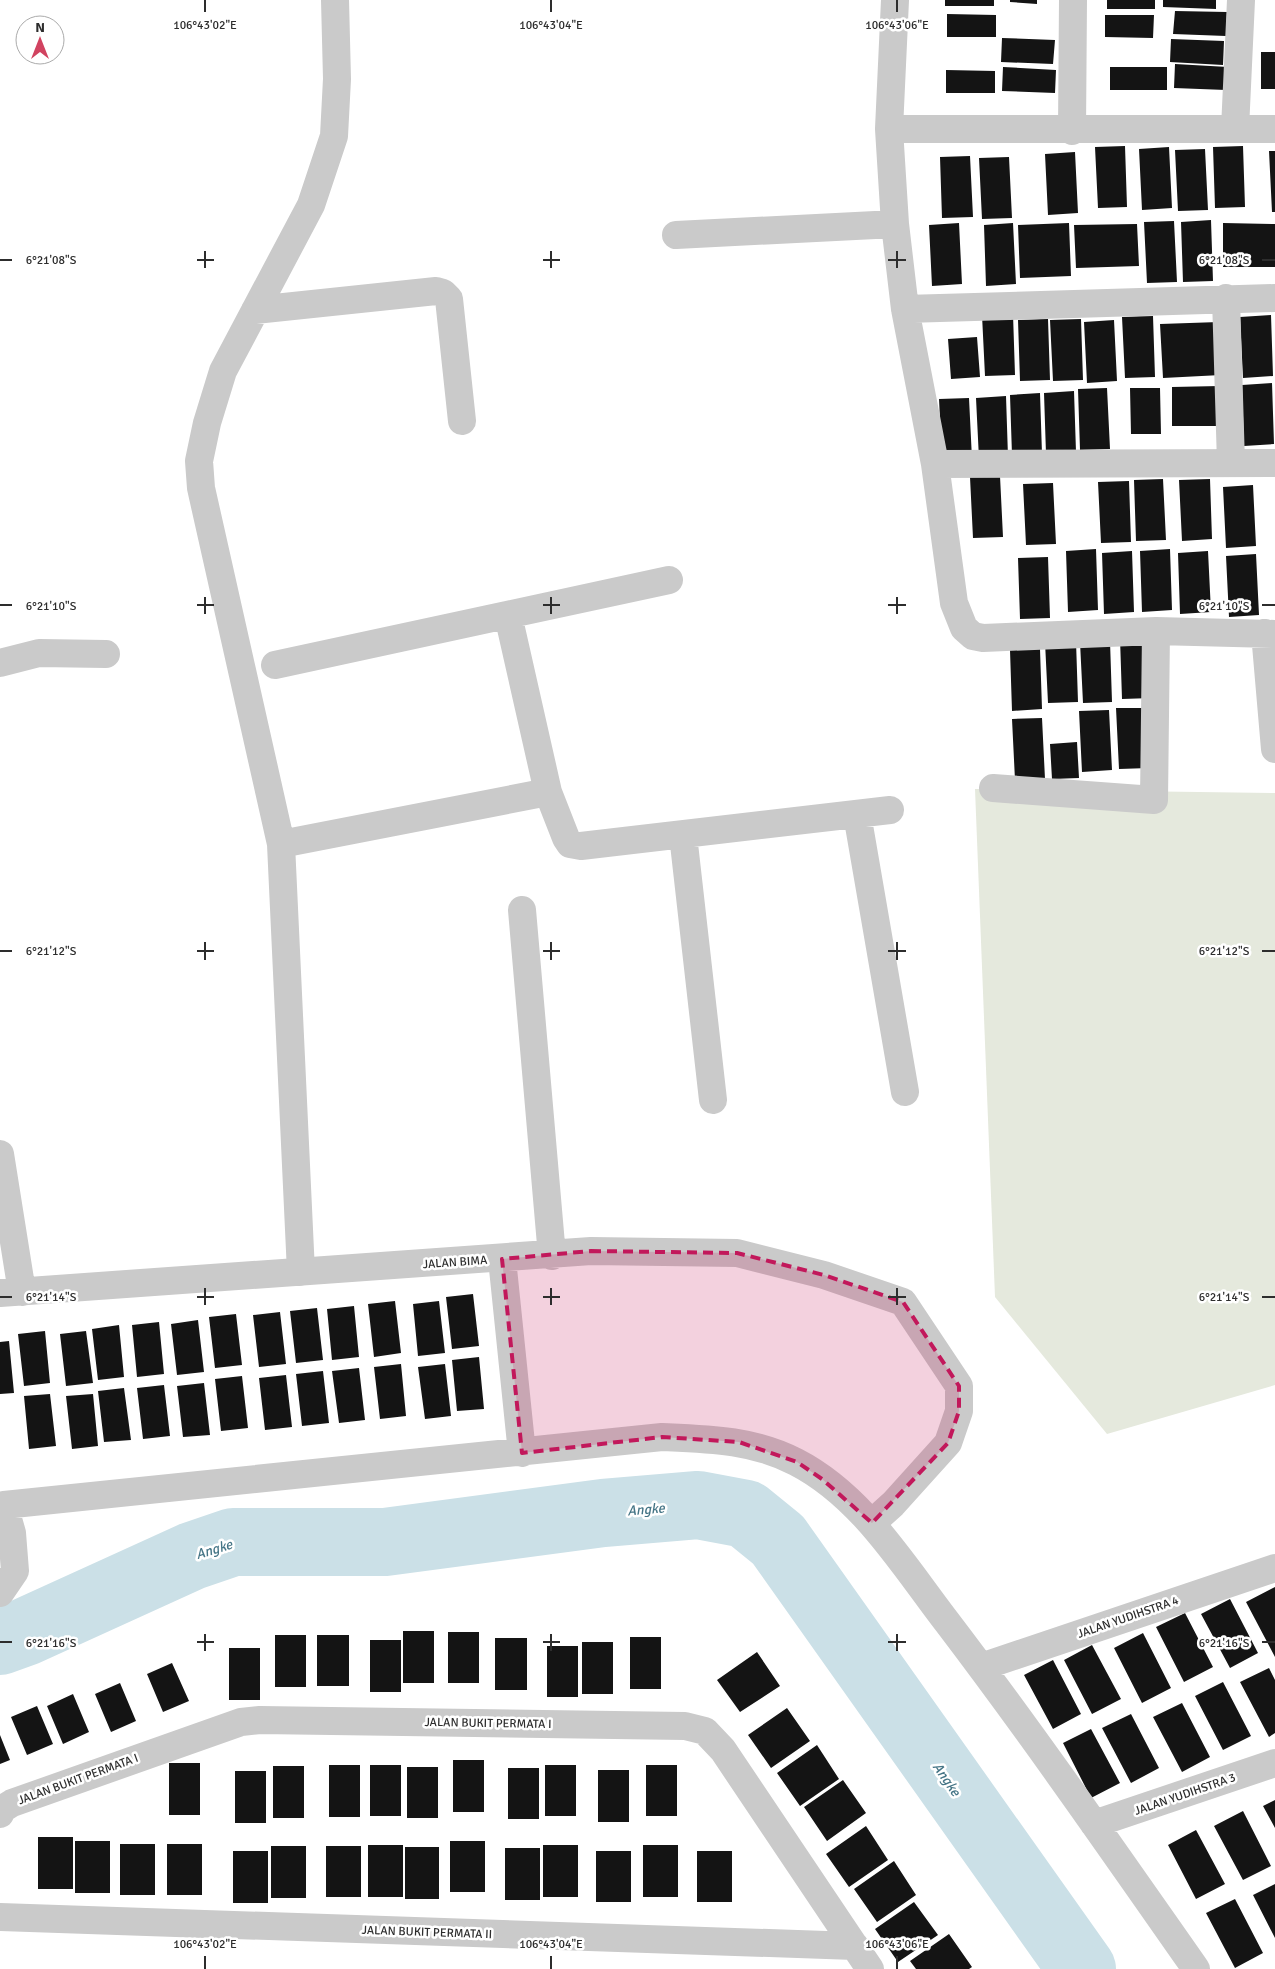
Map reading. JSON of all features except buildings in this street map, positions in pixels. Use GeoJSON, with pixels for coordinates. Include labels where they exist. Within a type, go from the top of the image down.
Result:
{"type":"FeatureCollection","features":[{"type":"Feature","properties":{"kind":"street"},"geometry":{"type":"LineString","coordinates":[[301,1272],[281,844],[201,488],[198,461],[207,422],[223,372],[311,205],[334,136],[337,79],[335,0]]}},
{"type":"Feature","properties":{"kind":"street"},"geometry":{"type":"LineString","coordinates":[[895,0],[889,129],[894,224],[904,309],[935,464],[954,603],[964,628],[973,636],[983,638],[1156,631],[1270,634],[1275,749]]}},
{"type":"Feature","properties":{"kind":"street"},"geometry":{"type":"LineString","coordinates":[[1072,131],[1073,0]]}},
{"type":"Feature","properties":{"kind":"street"},"geometry":{"type":"LineString","coordinates":[[1235,129],[1242,0]]}},
{"type":"Feature","properties":{"kind":"street"},"geometry":{"type":"LineString","coordinates":[[889,129],[1072,131],[1275,129]]}},
{"type":"Feature","properties":{"kind":"street"},"geometry":{"type":"LineString","coordinates":[[676,235],[894,224]]}},
{"type":"Feature","properties":{"kind":"street"},"geometry":{"type":"LineString","coordinates":[[255,310],[436,291],[443,293],[449,299],[462,421]]}},
{"type":"Feature","properties":{"kind":"street"},"geometry":{"type":"LineString","coordinates":[[1226,298],[1231,463]]}},
{"type":"Feature","properties":{"kind":"street"},"geometry":{"type":"LineString","coordinates":[[904,309],[1275,298]]}},
{"type":"Feature","properties":{"kind":"street"},"geometry":{"type":"LineString","coordinates":[[935,464],[1275,463]]}},
{"type":"Feature","properties":{"kind":"street"},"geometry":{"type":"LineString","coordinates":[[275,665],[669,580]]}},
{"type":"Feature","properties":{"kind":"street"},"geometry":{"type":"LineString","coordinates":[[508,615],[548,792],[570,844],[581,846],[890,810]]}},
{"type":"Feature","properties":{"kind":"street"},"geometry":{"type":"LineString","coordinates":[[993,788],[1154,800],[1156,631]]}},
{"type":"Feature","properties":{"kind":"street"},"geometry":{"type":"LineString","coordinates":[[0,663],[39,653],[106,654]]}},
{"type":"Feature","properties":{"kind":"street"},"geometry":{"type":"LineString","coordinates":[[281,844],[548,792]]}},
{"type":"Feature","properties":{"kind":"street"},"geometry":{"type":"LineString","coordinates":[[857,814],[905,1092]]}},
{"type":"Feature","properties":{"kind":"street"},"geometry":{"type":"LineString","coordinates":[[684,835],[713,1100]]}},
{"type":"Feature","properties":{"kind":"street"},"geometry":{"type":"LineString","coordinates":[[522,910],[552,1256]]}},
{"type":"Feature","properties":{"kind":"street"},"geometry":{"type":"LineString","coordinates":[[0,1154],[11,1292]]}},
{"type":"Feature","properties":{"kind":"street","name":"JALAN BIMA"},"geometry":{"type":"LineString","coordinates":[[11,1292],[552,1256],[591,1251],[737,1253],[824,1275],[903,1302],[959,1386],[959,1411],[948,1443],[893,1504],[872,1523]]}},
{"type":"Feature","properties":{"kind":"street"},"geometry":{"type":"LineString","coordinates":[[502,1259],[522,1453]]}},
{"type":"Feature","properties":{"kind":"street"},"geometry":{"type":"LineString","coordinates":[[0,1593],[15,1571],[12,1533],[2,1504],[662,1438],[739,1442],[769,1450],[797,1462],[822,1478],[872,1523],[981,1667],[1196,1969]]}},
{"type":"Feature","properties":{"kind":"street","name":"JALAN YUDIHSTRA 4"},"geometry":{"type":"LineString","coordinates":[[981,1667],[1275,1568]]}},
{"type":"Feature","properties":{"kind":"street","name":"JALAN BUKIT PERMATA I"},"geometry":{"type":"LineString","coordinates":[[0,1814],[1,1810],[12,1803],[241,1722],[268,1720],[685,1726],[705,1730],[723,1750],[870,1969]]}},
{"type":"Feature","properties":{"kind":"street","name":"JALAN YUDIHSTRA 3"},"geometry":{"type":"LineString","coordinates":[[1094,1824],[1275,1763]]}},
{"type":"Feature","properties":{"kind":"street","name":"JALAN BUKIT PERMATA II"},"geometry":{"type":"LineString","coordinates":[[0,1917],[855,1946]]}},
{"type":"Feature","properties":{"kind":"highlighted area"},"geometry":{"type":"Polygon","coordinates":[[[591,1251],[737,1253],[824,1275],[903,1302],[959,1386],[959,1411],[948,1443],[872,1523],[822,1479],[797,1462],[739,1442],[662,1437],[522,1453],[502,1259],[591,1251]]]}},
{"type":"Feature","properties":{"kind":"shaded area"},"geometry":{"type":"Polygon","coordinates":[[[975,789],[1275,793],[1275,1385],[1107,1434],[995,1297],[975,789]]]}},
{"type":"Feature","properties":{"kind":"waterway","name":"Angke"},"geometry":{"type":"LineString","coordinates":[[0,1641],[25,1632],[192,1556],[233,1542],[385,1542],[603,1513],[698,1505],[746,1514],[778,1540],[1082,1969]]}}]}
